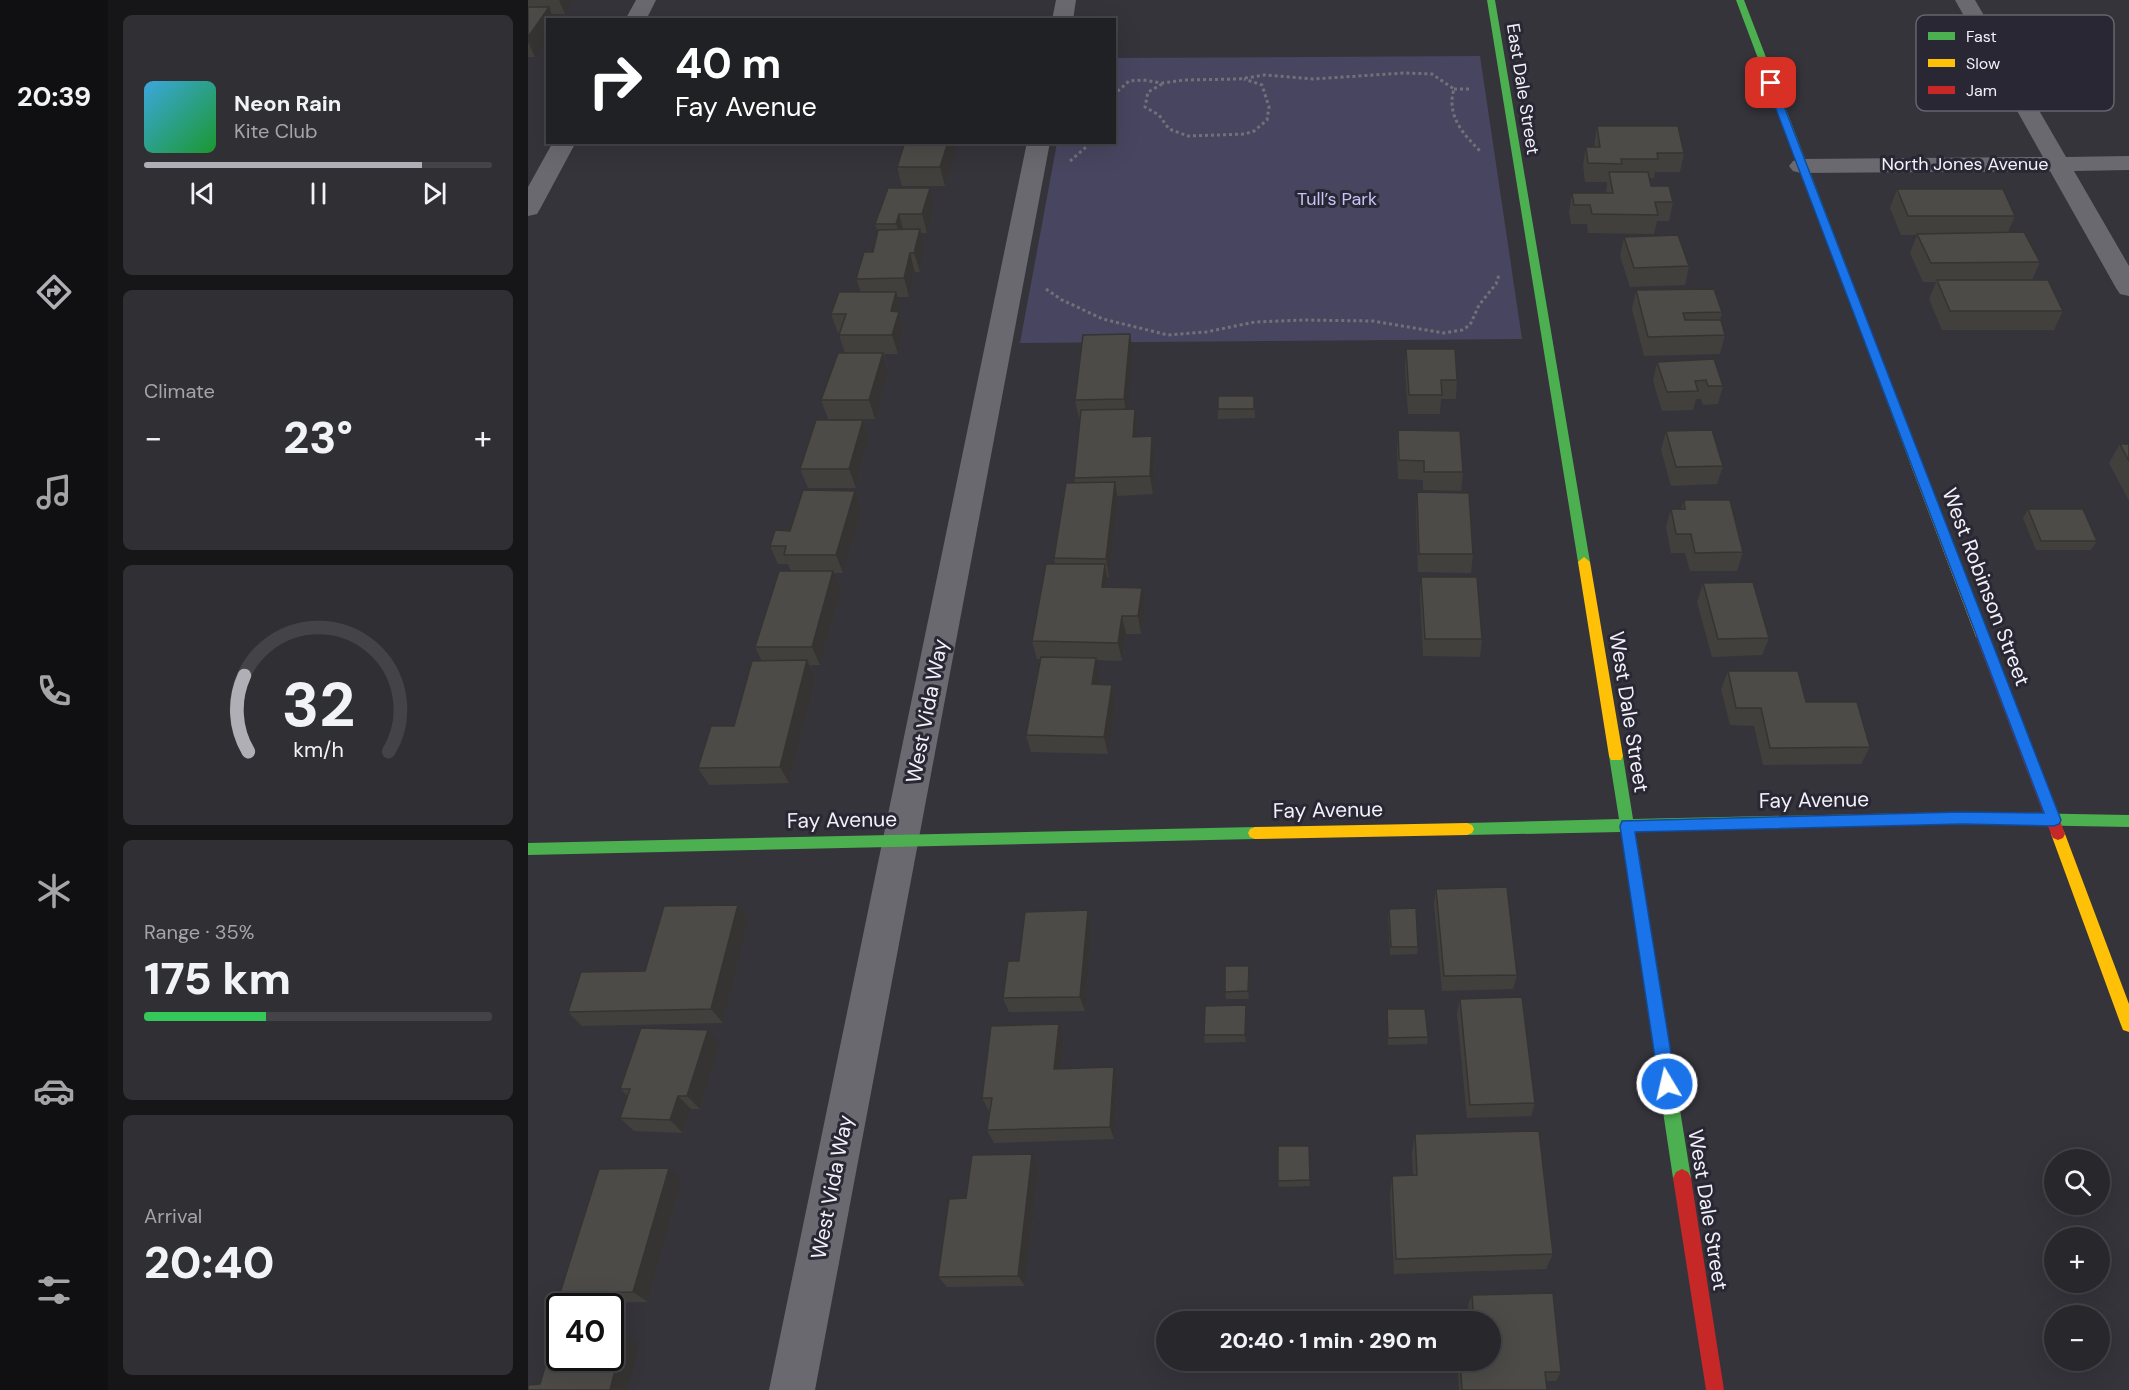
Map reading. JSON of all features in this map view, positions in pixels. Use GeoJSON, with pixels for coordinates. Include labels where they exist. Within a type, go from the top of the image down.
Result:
{"type":"FeatureCollection","features":[{"type":"Feature","properties":{"kind":"street"},"geometry":{"type":"LineString","coordinates":[[636,18],[646,0]]}},
{"type":"Feature","properties":{"kind":"street"},"geometry":{"type":"LineString","coordinates":[[1062,18],[1066,0]]}},
{"type":"Feature","properties":{"kind":"street","name":"East Dale Street"},"geometry":{"type":"LineString","coordinates":[[1491,0],[1520,184]]}},
{"type":"Feature","properties":{"kind":"street","name":"West Robinson Street"},"geometry":{"type":"LineString","coordinates":[[1740,0],[2054,820],[2129,1025]]}},
{"type":"Feature","properties":{"kind":"street"},"geometry":{"type":"LineString","coordinates":[[1965,0],[1974,15]]}},
{"type":"Feature","properties":{"kind":"street"},"geometry":{"type":"LineString","coordinates":[[2028,111],[2129,288]]}},
{"type":"Feature","properties":{"kind":"street"},"geometry":{"type":"LineString","coordinates":[[528,209],[564,144]]}},
{"type":"Feature","properties":{"kind":"street","name":"West Vida Way"},"geometry":{"type":"LineString","coordinates":[[792,1390],[1036,158]]}},
{"type":"Feature","properties":{"kind":"street","name":"North Jones Avenue"},"geometry":{"type":"LineString","coordinates":[[1802,166],[2129,163]]}},
{"type":"Feature","properties":{"kind":"street","name":"West Dale Street"},"geometry":{"type":"LineString","coordinates":[[1520,184],[1627,826],[1715,1390]]}},
{"type":"Feature","properties":{"kind":"street","name":"Fay Avenue"},"geometry":{"type":"LineString","coordinates":[[528,849],[1962,818],[2129,821]]}},
{"type":"Feature","properties":{"kind":"path"},"geometry":{"type":"LineString","coordinates":[[1116,95],[1122,85],[1129,81],[1143,80],[1162,83],[1185,80],[1244,79],[1265,75],[1312,79],[1404,73],[1432,74],[1454,89],[1452,94],[1456,123],[1484,157]]}},
{"type":"Feature","properties":{"kind":"path"},"geometry":{"type":"LineString","coordinates":[[1162,83],[1148,92],[1144,107],[1159,115],[1169,129],[1188,135],[1245,134],[1254,131],[1267,120],[1269,107],[1262,85],[1244,79]]}},
{"type":"Feature","properties":{"kind":"path"},"geometry":{"type":"LineString","coordinates":[[1047,290],[1062,300],[1103,319],[1168,335],[1206,332],[1255,322],[1304,320],[1394,323],[1444,333],[1462,330],[1470,325],[1479,305],[1496,284],[1500,272]]}},
{"type":"Feature","properties":{"kind":"green space","name":"Tull’s Park"},"geometry":{"type":"Polygon","coordinates":[[[1480,56],[1522,339],[1020,343],[1057,144],[1116,144],[1116,58],[1480,56]]]}},
{"type":"Feature","properties":{"kind":"building"},"geometry":{"type":"Polygon","coordinates":[[[528,7],[549,7],[528,37],[528,7]]]}},
{"type":"Feature","properties":{"kind":"building"},"geometry":{"type":"Polygon","coordinates":[[[1597,126],[1678,126],[1684,153],[1657,153],[1658,159],[1621,159],[1622,164],[1588,163],[1586,147],[1600,147],[1597,126]]]}},
{"type":"Feature","properties":{"kind":"building"},"geometry":{"type":"Polygon","coordinates":[[[904,144],[947,144],[940,167],[897,167],[904,144]]]}},
{"type":"Feature","properties":{"kind":"building"},"geometry":{"type":"Polygon","coordinates":[[[1609,172],[1648,172],[1651,186],[1669,186],[1673,202],[1655,202],[1658,215],[1592,214],[1590,205],[1574,205],[1572,193],[1613,193],[1609,172]]]}},
{"type":"Feature","properties":{"kind":"building"},"geometry":{"type":"Polygon","coordinates":[[[888,188],[930,188],[922,214],[899,214],[896,224],[875,224],[888,188]]]}},
{"type":"Feature","properties":{"kind":"building"},"geometry":{"type":"Polygon","coordinates":[[[1897,189],[2003,189],[2015,216],[1908,216],[1897,189]]]}},
{"type":"Feature","properties":{"kind":"building"},"geometry":{"type":"Polygon","coordinates":[[[920,229],[914,253],[910,253],[904,278],[856,279],[864,252],[873,252],[878,230],[920,229]]]}},
{"type":"Feature","properties":{"kind":"building"},"geometry":{"type":"Polygon","coordinates":[[[2024,232],[2040,262],[1931,263],[1917,234],[2024,232]]]}},
{"type":"Feature","properties":{"kind":"building"},"geometry":{"type":"Polygon","coordinates":[[[1678,235],[1689,266],[1634,268],[1624,237],[1678,235]]]}},
{"type":"Feature","properties":{"kind":"building"},"geometry":{"type":"Polygon","coordinates":[[[1937,280],[2048,280],[2063,311],[1950,311],[1937,280]]]}},
{"type":"Feature","properties":{"kind":"building"},"geometry":{"type":"Polygon","coordinates":[[[1714,289],[1722,312],[1683,313],[1685,320],[1721,320],[1725,335],[1648,337],[1636,290],[1714,289]]]}},
{"type":"Feature","properties":{"kind":"building"},"geometry":{"type":"Polygon","coordinates":[[[839,292],[896,292],[891,311],[899,312],[892,335],[839,335],[846,314],[831,314],[839,292]]]}},
{"type":"Feature","properties":{"kind":"building"},"geometry":{"type":"Polygon","coordinates":[[[1130,334],[1124,399],[1075,400],[1083,335],[1130,334]]]}},
{"type":"Feature","properties":{"kind":"building"},"geometry":{"type":"Polygon","coordinates":[[[1406,349],[1455,349],[1457,380],[1441,380],[1442,395],[1409,395],[1406,349]]]}},
{"type":"Feature","properties":{"kind":"building"},"geometry":{"type":"Polygon","coordinates":[[[838,353],[883,353],[869,400],[821,400],[838,353]]]}},
{"type":"Feature","properties":{"kind":"building"},"geometry":{"type":"Polygon","coordinates":[[[1714,359],[1723,386],[1708,386],[1706,380],[1695,381],[1698,391],[1667,392],[1657,362],[1714,359]]]}},
{"type":"Feature","properties":{"kind":"building"},"geometry":{"type":"Polygon","coordinates":[[[1218,396],[1254,396],[1254,409],[1218,409],[1218,396]]]}},
{"type":"Feature","properties":{"kind":"building"},"geometry":{"type":"Polygon","coordinates":[[[1135,409],[1133,437],[1152,436],[1150,476],[1074,478],[1081,410],[1135,409]]]}},
{"type":"Feature","properties":{"kind":"building"},"geometry":{"type":"Polygon","coordinates":[[[816,420],[863,420],[849,469],[800,469],[816,420]]]}},
{"type":"Feature","properties":{"kind":"building"},"geometry":{"type":"Polygon","coordinates":[[[1398,430],[1460,431],[1463,472],[1424,472],[1424,461],[1399,460],[1398,430]]]}},
{"type":"Feature","properties":{"kind":"building"},"geometry":{"type":"Polygon","coordinates":[[[1712,430],[1723,466],[1676,467],[1666,431],[1712,430]]]}},
{"type":"Feature","properties":{"kind":"building"},"geometry":{"type":"Polygon","coordinates":[[[2120,444],[2129,444],[2129,461],[2120,444]]]}},
{"type":"Feature","properties":{"kind":"building"},"geometry":{"type":"Polygon","coordinates":[[[1115,482],[1106,559],[1054,558],[1066,483],[1115,482]]]}},
{"type":"Feature","properties":{"kind":"building"},"geometry":{"type":"Polygon","coordinates":[[[803,490],[855,491],[836,555],[784,555],[786,546],[770,546],[775,530],[790,531],[803,490]]]}},
{"type":"Feature","properties":{"kind":"building"},"geometry":{"type":"Polygon","coordinates":[[[1417,492],[1469,493],[1473,554],[1419,554],[1417,492]]]}},
{"type":"Feature","properties":{"kind":"building"},"geometry":{"type":"Polygon","coordinates":[[[1684,500],[1730,500],[1743,552],[1695,553],[1691,534],[1676,534],[1671,509],[1685,509],[1684,500]]]}},
{"type":"Feature","properties":{"kind":"building"},"geometry":{"type":"Polygon","coordinates":[[[2028,509],[2083,509],[2097,541],[2041,541],[2028,509]]]}},
{"type":"Feature","properties":{"kind":"building"},"geometry":{"type":"Polygon","coordinates":[[[1046,564],[1105,564],[1102,587],[1142,588],[1138,616],[1122,616],[1118,643],[1032,641],[1046,564]]]}},
{"type":"Feature","properties":{"kind":"building"},"geometry":{"type":"Polygon","coordinates":[[[779,571],[833,571],[812,647],[755,647],[779,571]]]}},
{"type":"Feature","properties":{"kind":"building"},"geometry":{"type":"Polygon","coordinates":[[[1421,577],[1477,577],[1482,639],[1425,639],[1421,577]]]}},
{"type":"Feature","properties":{"kind":"building"},"geometry":{"type":"Polygon","coordinates":[[[1753,582],[1769,638],[1718,639],[1703,583],[1753,582]]]}},
{"type":"Feature","properties":{"kind":"building"},"geometry":{"type":"Polygon","coordinates":[[[1041,657],[1096,658],[1092,684],[1112,685],[1104,737],[1026,735],[1041,657]]]}},
{"type":"Feature","properties":{"kind":"building"},"geometry":{"type":"Polygon","coordinates":[[[807,660],[780,767],[698,768],[711,726],[734,726],[752,661],[807,660]]]}},
{"type":"Feature","properties":{"kind":"building"},"geometry":{"type":"Polygon","coordinates":[[[1728,671],[1798,671],[1806,702],[1857,702],[1870,747],[1770,748],[1761,708],[1736,708],[1728,671]]]}},
{"type":"Feature","properties":{"kind":"building"},"geometry":{"type":"Polygon","coordinates":[[[1507,887],[1517,975],[1444,976],[1436,889],[1507,887]]]}},
{"type":"Feature","properties":{"kind":"building"},"geometry":{"type":"Polygon","coordinates":[[[738,905],[711,1009],[568,1012],[581,972],[645,971],[664,906],[738,905]]]}},
{"type":"Feature","properties":{"kind":"building"},"geometry":{"type":"Polygon","coordinates":[[[1416,908],[1418,947],[1391,947],[1389,909],[1416,908]]]}},
{"type":"Feature","properties":{"kind":"building"},"geometry":{"type":"Polygon","coordinates":[[[1088,910],[1080,997],[1003,998],[1008,961],[1019,961],[1025,912],[1088,910]]]}},
{"type":"Feature","properties":{"kind":"building"},"geometry":{"type":"Polygon","coordinates":[[[1225,966],[1249,966],[1248,991],[1225,992],[1225,966]]]}},
{"type":"Feature","properties":{"kind":"building"},"geometry":{"type":"Polygon","coordinates":[[[1522,997],[1535,1103],[1470,1105],[1460,999],[1522,997]]]}},
{"type":"Feature","properties":{"kind":"building"},"geometry":{"type":"Polygon","coordinates":[[[1246,1005],[1245,1035],[1204,1035],[1205,1006],[1246,1005]]]}},
{"type":"Feature","properties":{"kind":"building"},"geometry":{"type":"Polygon","coordinates":[[[1387,1009],[1425,1009],[1428,1037],[1388,1038],[1387,1009]]]}},
{"type":"Feature","properties":{"kind":"building"},"geometry":{"type":"Polygon","coordinates":[[[1059,1024],[1054,1069],[1114,1067],[1110,1127],[987,1130],[992,1098],[982,1098],[991,1026],[1059,1024]]]}},
{"type":"Feature","properties":{"kind":"building"},"geometry":{"type":"Polygon","coordinates":[[[641,1028],[708,1030],[687,1096],[678,1096],[670,1120],[620,1118],[630,1089],[620,1089],[641,1028]]]}},
{"type":"Feature","properties":{"kind":"building"},"geometry":{"type":"Polygon","coordinates":[[[1539,1131],[1553,1254],[1396,1259],[1392,1176],[1417,1175],[1415,1134],[1539,1131]]]}},
{"type":"Feature","properties":{"kind":"building"},"geometry":{"type":"Polygon","coordinates":[[[1278,1146],[1309,1146],[1310,1180],[1278,1181],[1278,1146]]]}},
{"type":"Feature","properties":{"kind":"building"},"geometry":{"type":"Polygon","coordinates":[[[1032,1154],[1018,1276],[938,1277],[949,1199],[966,1198],[972,1155],[1032,1154]]]}},
{"type":"Feature","properties":{"kind":"building"},"geometry":{"type":"Polygon","coordinates":[[[669,1168],[633,1292],[560,1293],[599,1169],[669,1168]]]}},
{"type":"Feature","properties":{"kind":"building"},"geometry":{"type":"Polygon","coordinates":[[[1553,1293],[1561,1372],[1545,1372],[1547,1390],[1462,1390],[1461,1371],[1501,1371],[1501,1311],[1473,1311],[1472,1295],[1553,1293]]]}},
{"type":"Feature","properties":{"kind":"building"},"geometry":{"type":"Polygon","coordinates":[[[546,1364],[546,1371],[615,1371],[610,1390],[528,1390],[528,1385],[540,1384],[546,1364]]]}},
{"type":"Feature","properties":{"kind":"traffic: fast"},"geometry":{"type":"LineString","coordinates":[[1491,0],[1584,562]]}},
{"type":"Feature","properties":{"kind":"traffic: fast"},"geometry":{"type":"LineString","coordinates":[[1740,0],[1916,463]]}},
{"type":"Feature","properties":{"kind":"traffic: fast"},"geometry":{"type":"LineString","coordinates":[[1616,756],[1682,1178]]}},
{"type":"Feature","properties":{"kind":"traffic: fast"},"geometry":{"type":"LineString","coordinates":[[1467,829],[1962,818],[2129,821]]}},
{"type":"Feature","properties":{"kind":"traffic: fast"},"geometry":{"type":"LineString","coordinates":[[528,849],[1255,833]]}},
{"type":"Feature","properties":{"kind":"traffic: slow"},"geometry":{"type":"LineString","coordinates":[[1916,463],[1983,637]]}},
{"type":"Feature","properties":{"kind":"traffic: slow"},"geometry":{"type":"LineString","coordinates":[[1584,562],[1616,756]]}},
{"type":"Feature","properties":{"kind":"traffic: slow"},"geometry":{"type":"LineString","coordinates":[[1255,833],[1467,829]]}},
{"type":"Feature","properties":{"kind":"traffic: slow"},"geometry":{"type":"LineString","coordinates":[[2058,834],[2129,1025]]}},
{"type":"Feature","properties":{"kind":"traffic: jam"},"geometry":{"type":"LineString","coordinates":[[1983,637],[2058,834]]}},
{"type":"Feature","properties":{"kind":"traffic: jam"},"geometry":{"type":"LineString","coordinates":[[1682,1178],[1715,1390]]}},
{"type":"Feature","properties":{"kind":"route"},"geometry":{"type":"LineString","coordinates":[[1667,1084],[1627,826],[1962,818],[2054,820],[1771,83]]}}]}
